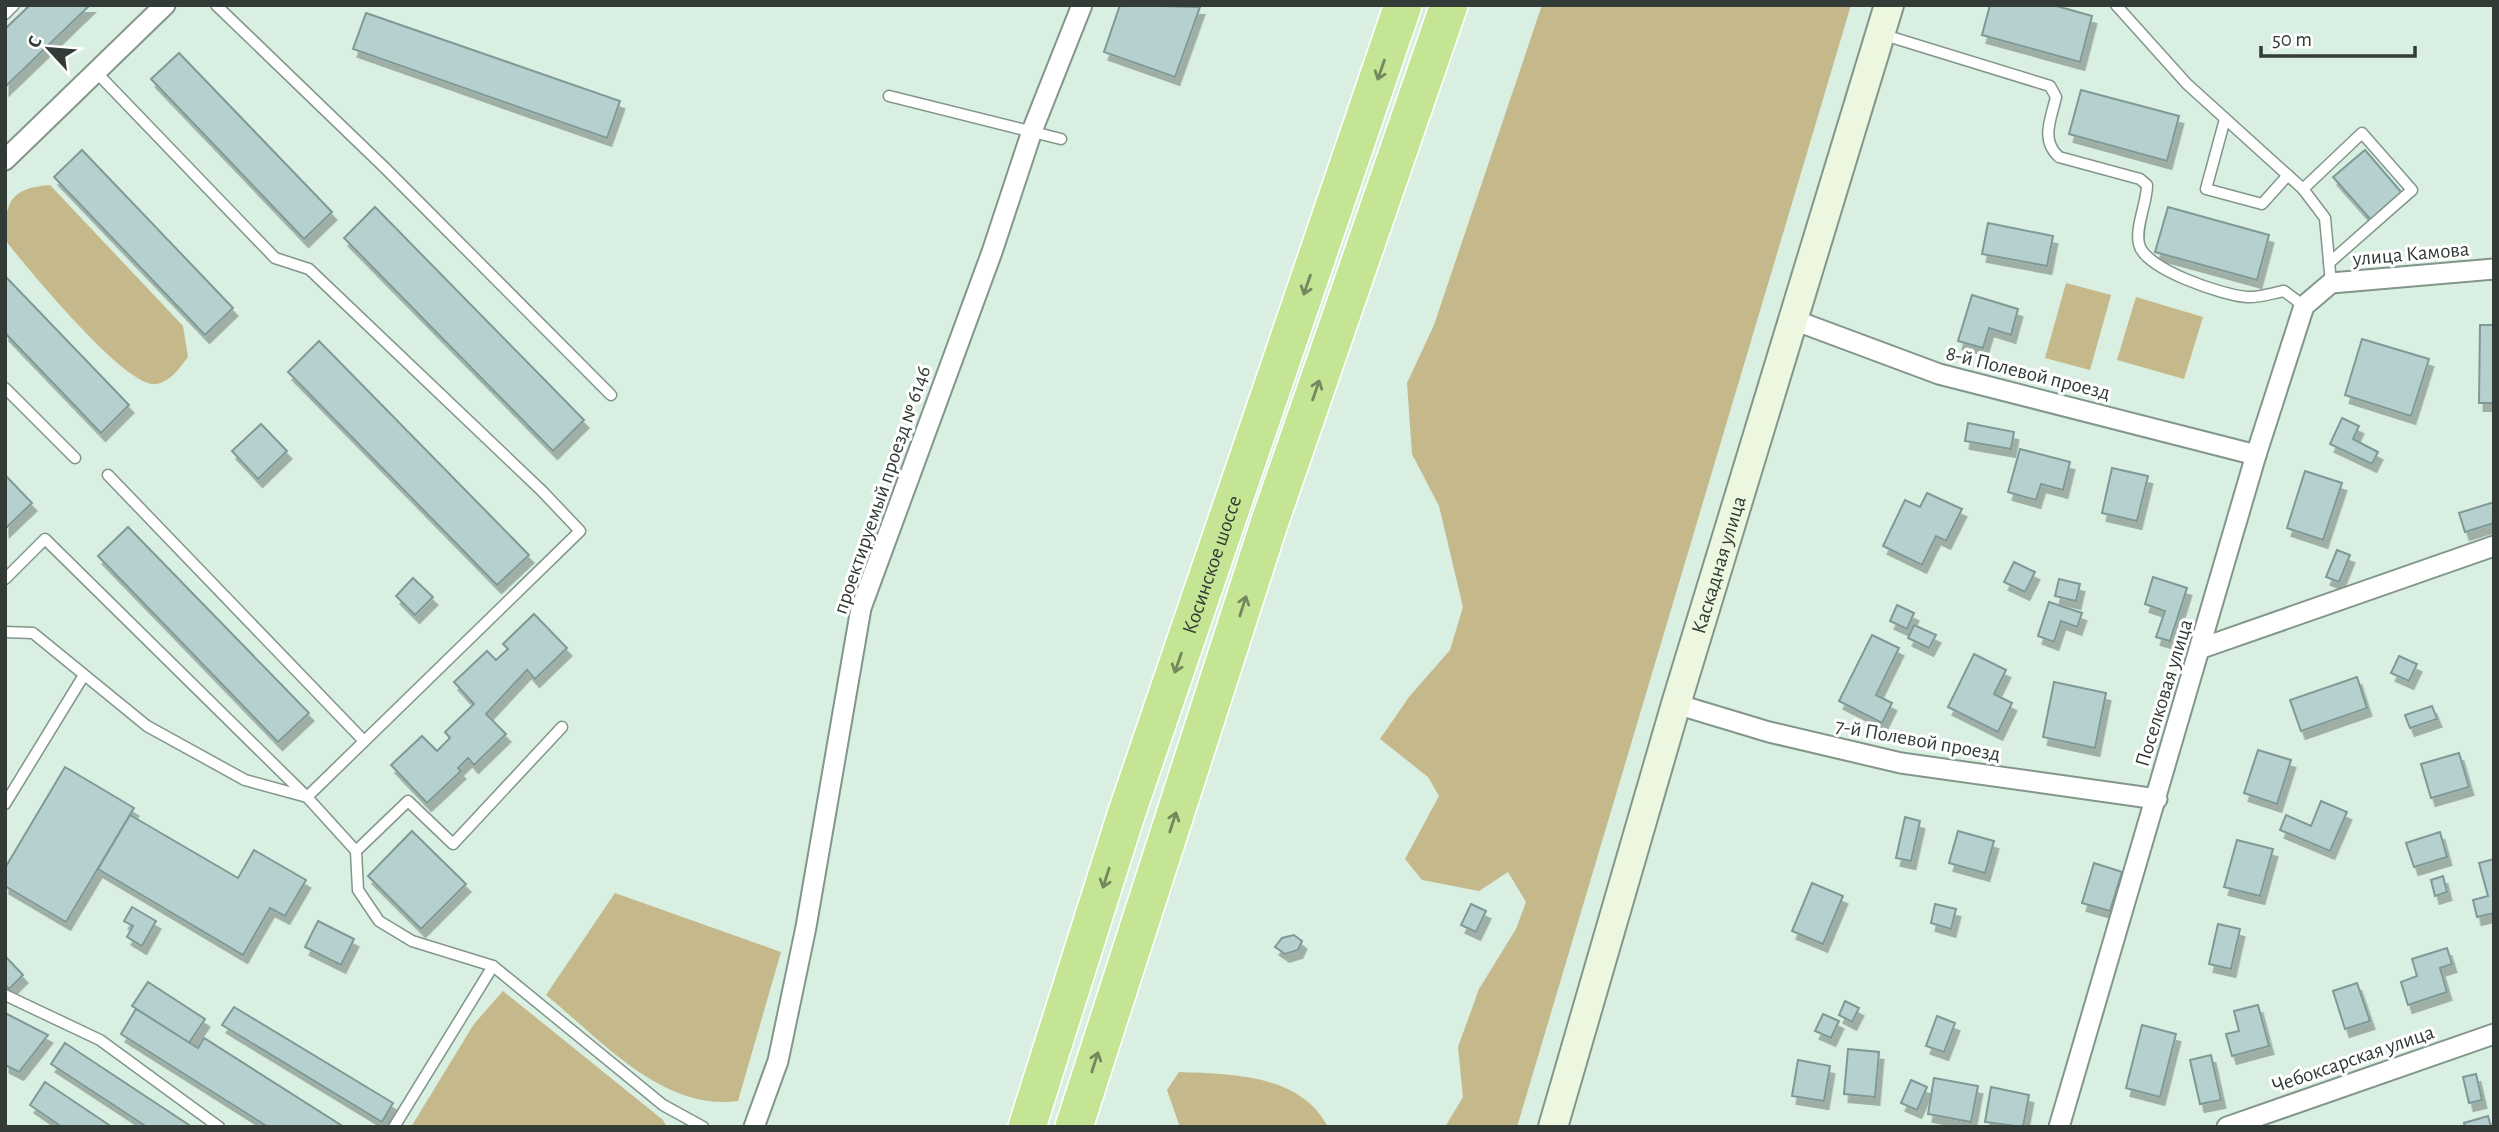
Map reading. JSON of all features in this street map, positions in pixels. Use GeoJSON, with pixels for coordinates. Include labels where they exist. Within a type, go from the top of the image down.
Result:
{"type":"FeatureCollection","features":[{"type":"Feature","properties":{"kind":"highway","name":"Косинское шоссе"},"geometry":{"type":"LineString","coordinates":[[1027,1127],[1125,818],[1403,5]]}},
{"type":"Feature","properties":{"kind":"highway","name":"Косинское шоссе"},"geometry":{"type":"LineString","coordinates":[[1074,1127],[1269,524],[1449,5]]}},
{"type":"Feature","properties":{"kind":"street","name":"проектируемый проезд № 6146"},"geometry":{"type":"LineString","coordinates":[[754,1127],[778,1061],[806,927],[862,608],[992,252],[1032,131],[1082,5]]}},
{"type":"Feature","properties":{"kind":"street","name":"Каскадная улица"},"geometry":{"type":"LineString","coordinates":[[1553,1127],[1676,704],[1889,5]]}},
{"type":"Feature","properties":{"kind":"street"},"geometry":{"type":"LineString","coordinates":[[5,160],[159,7]]}},
{"type":"Feature","properties":{"kind":"street","name":"улица Камова"},"geometry":{"type":"LineString","coordinates":[[2331,283],[2494,269]]}},
{"type":"Feature","properties":{"kind":"street"},"geometry":{"type":"LineString","coordinates":[[2304,306],[2331,283]]}},
{"type":"Feature","properties":{"kind":"street","name":"Поселковая улица"},"geometry":{"type":"LineString","coordinates":[[2059,1127],[2202,648],[2256,454],[2304,306]]}},
{"type":"Feature","properties":{"kind":"street","name":"8-й Полевой проезд"},"geometry":{"type":"LineString","coordinates":[[1794,320],[1939,374],[2256,454]]}},
{"type":"Feature","properties":{"kind":"street"},"geometry":{"type":"LineString","coordinates":[[2202,648],[2494,546]]}},
{"type":"Feature","properties":{"kind":"street","name":"7-й Полевой проезд"},"geometry":{"type":"LineString","coordinates":[[1676,704],[1793,738],[1901,763],[2157,799]]}},
{"type":"Feature","properties":{"kind":"street","name":"Чебоксарская улица"},"geometry":{"type":"LineString","coordinates":[[2227,1127],[2494,1034]]}},
{"type":"Feature","properties":{"kind":"lane"},"geometry":{"type":"LineString","coordinates":[[5,14],[14,5]]}},
{"type":"Feature","properties":{"kind":"lane"},"geometry":{"type":"LineString","coordinates":[[216,5],[611,395]]}},
{"type":"Feature","properties":{"kind":"lane"},"geometry":{"type":"LineString","coordinates":[[2116,5],[2168,64],[2303,189],[2325,218],[2331,283]]}},
{"type":"Feature","properties":{"kind":"lane"},"geometry":{"type":"LineString","coordinates":[[1881,33],[2050,86],[2056,97],[2047,136],[2051,149],[2059,157],[2140,179],[2147,185],[2138,243],[2145,257],[2157,267],[2202,284],[2247,297],[2284,291],[2304,306]]}},
{"type":"Feature","properties":{"kind":"lane"},"geometry":{"type":"LineString","coordinates":[[96,72],[275,258],[309,269],[542,491],[580,531],[307,797]]}},
{"type":"Feature","properties":{"kind":"lane"},"geometry":{"type":"LineString","coordinates":[[889,96],[1061,139]]}},
{"type":"Feature","properties":{"kind":"lane"},"geometry":{"type":"LineString","coordinates":[[2225,119],[2206,188],[2262,204],[2288,175]]}},
{"type":"Feature","properties":{"kind":"lane"},"geometry":{"type":"LineString","coordinates":[[2303,189],[2362,133],[2412,190],[2329,263]]}},
{"type":"Feature","properties":{"kind":"lane"},"geometry":{"type":"LineString","coordinates":[[5,388],[75,458]]}},
{"type":"Feature","properties":{"kind":"lane"},"geometry":{"type":"LineString","coordinates":[[108,475],[364,741]]}},
{"type":"Feature","properties":{"kind":"lane"},"geometry":{"type":"LineString","coordinates":[[5,579],[45,539],[307,797],[356,851],[358,890],[379,921],[412,941],[494,966],[663,1105],[703,1127]]}},
{"type":"Feature","properties":{"kind":"lane"},"geometry":{"type":"LineString","coordinates":[[5,632],[33,633],[147,726],[196,753],[245,779],[307,797]]}},
{"type":"Feature","properties":{"kind":"lane"},"geometry":{"type":"LineString","coordinates":[[5,804],[84,675]]}},
{"type":"Feature","properties":{"kind":"lane"},"geometry":{"type":"LineString","coordinates":[[356,851],[408,801],[453,844],[562,727]]}},
{"type":"Feature","properties":{"kind":"lane"},"geometry":{"type":"LineString","coordinates":[[394,1127],[494,966]]}},
{"type":"Feature","properties":{"kind":"lane"},"geometry":{"type":"LineString","coordinates":[[5,995],[100,1040],[219,1127]]}},
{"type":"Feature","properties":{"kind":"shaded area"},"geometry":{"type":"Polygon","coordinates":[[[1542,5],[1851,5],[1517,1127],[1445,1127],[1463,1097],[1458,1047],[1479,989],[1516,929],[1526,902],[1508,872],[1479,891],[1422,880],[1405,859],[1439,796],[1428,777],[1380,739],[1409,697],[1450,650],[1463,607],[1439,506],[1412,454],[1407,383],[1434,325],[1542,5]]]}},
{"type":"Feature","properties":{"kind":"shaded area"},"geometry":{"type":"Polygon","coordinates":[[[50,185],[183,326],[188,357],[175,374],[161,383],[142,380],[101,347],[77,324],[5,240],[6,216],[12,200],[26,190],[50,185]]]}},
{"type":"Feature","properties":{"kind":"shaded area"},"geometry":{"type":"Polygon","coordinates":[[[2066,283],[2111,295],[2090,370],[2045,358],[2066,283]]]}},
{"type":"Feature","properties":{"kind":"shaded area"},"geometry":{"type":"Polygon","coordinates":[[[2136,297],[2203,317],[2184,379],[2117,360],[2136,297]]]}},
{"type":"Feature","properties":{"kind":"shaded area"},"geometry":{"type":"Polygon","coordinates":[[[615,893],[781,952],[738,1101],[710,1101],[684,1095],[658,1084],[610,1050],[546,995],[615,893]]]}},
{"type":"Feature","properties":{"kind":"shaded area"},"geometry":{"type":"Polygon","coordinates":[[[503,991],[663,1120],[667,1127],[411,1127],[474,1024],[503,991]]]}},
{"type":"Feature","properties":{"kind":"shaded area"},"geometry":{"type":"Polygon","coordinates":[[[1179,1072],[1242,1076],[1283,1087],[1300,1096],[1316,1110],[1328,1127],[1180,1127],[1167,1090],[1179,1072]]]}},
{"type":"Feature","properties":{"kind":"building"},"geometry":{"type":"Polygon","coordinates":[[[30,5],[90,5],[5,87],[5,29],[30,5]]]}},
{"type":"Feature","properties":{"kind":"building"},"geometry":{"type":"Polygon","coordinates":[[[1120,5],[1200,7],[1175,77],[1104,52],[1120,5]]]}},
{"type":"Feature","properties":{"kind":"building"},"geometry":{"type":"Polygon","coordinates":[[[1990,5],[2053,5],[2092,16],[2080,62],[1982,35],[1990,5]]]}},
{"type":"Feature","properties":{"kind":"building"},"geometry":{"type":"Polygon","coordinates":[[[366,13],[620,101],[607,138],[353,49],[366,13]]]}},
{"type":"Feature","properties":{"kind":"building"},"geometry":{"type":"Polygon","coordinates":[[[179,53],[332,212],[304,239],[151,79],[179,53]]]}},
{"type":"Feature","properties":{"kind":"building"},"geometry":{"type":"Polygon","coordinates":[[[2081,90],[2179,116],[2167,161],[2069,134],[2081,90]]]}},
{"type":"Feature","properties":{"kind":"building"},"geometry":{"type":"Polygon","coordinates":[[[82,150],[233,308],[205,335],[54,177],[82,150]]]}},
{"type":"Feature","properties":{"kind":"building"},"geometry":{"type":"Polygon","coordinates":[[[2365,150],[2402,193],[2371,220],[2333,177],[2365,150]]]}},
{"type":"Feature","properties":{"kind":"building"},"geometry":{"type":"Polygon","coordinates":[[[375,207],[584,420],[553,451],[344,238],[375,207]]]}},
{"type":"Feature","properties":{"kind":"building"},"geometry":{"type":"Polygon","coordinates":[[[2168,207],[2269,235],[2257,280],[2155,252],[2168,207]]]}},
{"type":"Feature","properties":{"kind":"building"},"geometry":{"type":"Polygon","coordinates":[[[1988,223],[2053,236],[2047,266],[1982,254],[1988,223]]]}},
{"type":"Feature","properties":{"kind":"building"},"geometry":{"type":"Polygon","coordinates":[[[5,276],[129,405],[101,433],[5,333],[5,276]]]}},
{"type":"Feature","properties":{"kind":"building"},"geometry":{"type":"Polygon","coordinates":[[[1972,295],[2018,309],[2011,335],[1989,328],[1983,348],[1958,341],[1972,295]]]}},
{"type":"Feature","properties":{"kind":"building"},"geometry":{"type":"Polygon","coordinates":[[[2480,325],[2494,325],[2494,403],[2479,403],[2480,325]]]}},
{"type":"Feature","properties":{"kind":"building"},"geometry":{"type":"Polygon","coordinates":[[[2362,339],[2429,359],[2411,416],[2345,395],[2362,339]]]}},
{"type":"Feature","properties":{"kind":"building"},"geometry":{"type":"Polygon","coordinates":[[[319,341],[529,555],[497,585],[288,372],[319,341]]]}},
{"type":"Feature","properties":{"kind":"building"},"geometry":{"type":"Polygon","coordinates":[[[2342,418],[2359,426],[2353,439],[2378,452],[2372,464],[2330,444],[2342,418]]]}},
{"type":"Feature","properties":{"kind":"building"},"geometry":{"type":"Polygon","coordinates":[[[1968,423],[2014,432],[2011,449],[1965,441],[1968,423]]]}},
{"type":"Feature","properties":{"kind":"building"},"geometry":{"type":"Polygon","coordinates":[[[261,424],[287,451],[258,479],[232,451],[261,424]]]}},
{"type":"Feature","properties":{"kind":"building"},"geometry":{"type":"Polygon","coordinates":[[[2020,449],[2070,462],[2063,490],[2041,484],[2036,500],[2008,492],[2020,449]]]}},
{"type":"Feature","properties":{"kind":"building"},"geometry":{"type":"Polygon","coordinates":[[[2112,468],[2148,476],[2137,521],[2102,513],[2112,468]]]}},
{"type":"Feature","properties":{"kind":"building"},"geometry":{"type":"Polygon","coordinates":[[[2305,471],[2342,483],[2323,540],[2287,528],[2305,471]]]}},
{"type":"Feature","properties":{"kind":"building"},"geometry":{"type":"Polygon","coordinates":[[[5,475],[32,503],[5,529],[5,475]]]}},
{"type":"Feature","properties":{"kind":"building"},"geometry":{"type":"Polygon","coordinates":[[[1927,493],[1962,509],[1946,541],[1936,536],[1922,565],[1883,546],[1905,500],[1920,507],[1927,493]]]}},
{"type":"Feature","properties":{"kind":"building"},"geometry":{"type":"Polygon","coordinates":[[[2494,502],[2494,523],[2465,532],[2459,513],[2494,502]]]}},
{"type":"Feature","properties":{"kind":"building"},"geometry":{"type":"Polygon","coordinates":[[[128,527],[309,713],[278,742],[98,556],[128,527]]]}},
{"type":"Feature","properties":{"kind":"building"},"geometry":{"type":"Polygon","coordinates":[[[2337,550],[2350,555],[2339,582],[2326,577],[2337,550]]]}},
{"type":"Feature","properties":{"kind":"building"},"geometry":{"type":"Polygon","coordinates":[[[2014,562],[2035,572],[2025,592],[2004,582],[2014,562]]]}},
{"type":"Feature","properties":{"kind":"building"},"geometry":{"type":"Polygon","coordinates":[[[2153,577],[2187,588],[2170,641],[2156,637],[2165,611],[2145,604],[2153,577]]]}},
{"type":"Feature","properties":{"kind":"building"},"geometry":{"type":"Polygon","coordinates":[[[413,578],[433,597],[415,615],[396,596],[413,578]]]}},
{"type":"Feature","properties":{"kind":"building"},"geometry":{"type":"Polygon","coordinates":[[[2059,579],[2080,584],[2076,601],[2055,596],[2059,579]]]}},
{"type":"Feature","properties":{"kind":"building"},"geometry":{"type":"Polygon","coordinates":[[[2049,602],[2082,613],[2077,627],[2061,621],[2054,642],[2038,636],[2049,602]]]}},
{"type":"Feature","properties":{"kind":"building"},"geometry":{"type":"Polygon","coordinates":[[[1897,605],[1914,613],[1907,629],[1890,621],[1897,605]]]}},
{"type":"Feature","properties":{"kind":"building"},"geometry":{"type":"Polygon","coordinates":[[[534,614],[567,648],[535,679],[527,670],[486,714],[506,734],[474,765],[468,758],[458,768],[461,771],[427,803],[391,765],[422,736],[437,751],[450,738],[445,732],[474,704],[454,682],[487,651],[496,660],[508,649],[503,644],[534,614]]]}},
{"type":"Feature","properties":{"kind":"building"},"geometry":{"type":"Polygon","coordinates":[[[1914,625],[1936,635],[1929,648],[1908,638],[1914,625]]]}},
{"type":"Feature","properties":{"kind":"building"},"geometry":{"type":"Polygon","coordinates":[[[1872,635],[1899,648],[1876,695],[1892,703],[1882,723],[1839,701],[1872,635]]]}},
{"type":"Feature","properties":{"kind":"building"},"geometry":{"type":"Polygon","coordinates":[[[1974,654],[2006,670],[1994,694],[2012,703],[1998,732],[1948,707],[1974,654]]]}},
{"type":"Feature","properties":{"kind":"building"},"geometry":{"type":"Polygon","coordinates":[[[2399,656],[2417,664],[2409,681],[2391,673],[2399,656]]]}},
{"type":"Feature","properties":{"kind":"building"},"geometry":{"type":"Polygon","coordinates":[[[2357,677],[2367,708],[2301,731],[2290,700],[2357,677]]]}},
{"type":"Feature","properties":{"kind":"building"},"geometry":{"type":"Polygon","coordinates":[[[2054,682],[2106,693],[2095,748],[2043,737],[2054,682]]]}},
{"type":"Feature","properties":{"kind":"building"},"geometry":{"type":"Polygon","coordinates":[[[2432,706],[2437,719],[2410,728],[2405,715],[2432,706]]]}},
{"type":"Feature","properties":{"kind":"building"},"geometry":{"type":"Polygon","coordinates":[[[2258,750],[2291,760],[2277,804],[2244,793],[2258,750]]]}},
{"type":"Feature","properties":{"kind":"building"},"geometry":{"type":"Polygon","coordinates":[[[2459,753],[2469,787],[2431,798],[2421,764],[2459,753]]]}},
{"type":"Feature","properties":{"kind":"building"},"geometry":{"type":"Polygon","coordinates":[[[65,767],[134,808],[66,922],[5,886],[5,868],[65,767]]]}},
{"type":"Feature","properties":{"kind":"building"},"geometry":{"type":"Polygon","coordinates":[[[2321,801],[2347,812],[2330,851],[2280,830],[2286,815],[2311,826],[2321,801]]]}},
{"type":"Feature","properties":{"kind":"building"},"geometry":{"type":"Polygon","coordinates":[[[130,815],[238,878],[254,850],[306,880],[285,916],[270,908],[243,955],[98,869],[130,815]]]}},
{"type":"Feature","properties":{"kind":"building"},"geometry":{"type":"Polygon","coordinates":[[[1905,817],[1920,821],[1911,861],[1896,858],[1905,817]]]}},
{"type":"Feature","properties":{"kind":"building"},"geometry":{"type":"Polygon","coordinates":[[[412,831],[466,884],[421,929],[368,876],[412,831]]]}},
{"type":"Feature","properties":{"kind":"building"},"geometry":{"type":"Polygon","coordinates":[[[1958,831],[1994,841],[1985,873],[1949,863],[1958,831]]]}},
{"type":"Feature","properties":{"kind":"building"},"geometry":{"type":"Polygon","coordinates":[[[2440,832],[2447,857],[2414,867],[2406,843],[2440,832]]]}},
{"type":"Feature","properties":{"kind":"building"},"geometry":{"type":"Polygon","coordinates":[[[2237,840],[2273,849],[2260,896],[2224,887],[2237,840]]]}},
{"type":"Feature","properties":{"kind":"building"},"geometry":{"type":"Polygon","coordinates":[[[2494,859],[2494,913],[2477,917],[2473,900],[2488,896],[2479,863],[2494,859]]]}},
{"type":"Feature","properties":{"kind":"building"},"geometry":{"type":"Polygon","coordinates":[[[2094,863],[2122,872],[2110,911],[2082,903],[2094,863]]]}},
{"type":"Feature","properties":{"kind":"building"},"geometry":{"type":"Polygon","coordinates":[[[2443,876],[2447,892],[2435,896],[2431,880],[2443,876]]]}},
{"type":"Feature","properties":{"kind":"building"},"geometry":{"type":"Polygon","coordinates":[[[1812,883],[1843,896],[1823,944],[1792,931],[1812,883]]]}},
{"type":"Feature","properties":{"kind":"building"},"geometry":{"type":"Polygon","coordinates":[[[1471,904],[1486,911],[1476,932],[1461,925],[1471,904]]]}},
{"type":"Feature","properties":{"kind":"building"},"geometry":{"type":"Polygon","coordinates":[[[1935,904],[1956,909],[1951,929],[1931,923],[1935,904]]]}},
{"type":"Feature","properties":{"kind":"building"},"geometry":{"type":"Polygon","coordinates":[[[132,907],[156,921],[142,946],[127,937],[133,926],[124,921],[132,907]]]}},
{"type":"Feature","properties":{"kind":"building"},"geometry":{"type":"Polygon","coordinates":[[[318,921],[354,939],[341,965],[305,947],[318,921]]]}},
{"type":"Feature","properties":{"kind":"building"},"geometry":{"type":"Polygon","coordinates":[[[2218,924],[2240,929],[2231,969],[2209,964],[2218,924]]]}},
{"type":"Feature","properties":{"kind":"building"},"geometry":{"type":"Polygon","coordinates":[[[1294,935],[1302,941],[1298,950],[1285,954],[1275,947],[1282,938],[1294,935]]]}},
{"type":"Feature","properties":{"kind":"building"},"geometry":{"type":"Polygon","coordinates":[[[2447,948],[2452,964],[2440,968],[2447,992],[2408,1005],[2401,982],[2417,976],[2412,959],[2447,948]]]}},
{"type":"Feature","properties":{"kind":"building"},"geometry":{"type":"Polygon","coordinates":[[[5,956],[23,975],[9,989],[5,985],[5,956]]]}},
{"type":"Feature","properties":{"kind":"building"},"geometry":{"type":"Polygon","coordinates":[[[148,982],[205,1019],[189,1043],[132,1006],[148,982]]]}},
{"type":"Feature","properties":{"kind":"building"},"geometry":{"type":"Polygon","coordinates":[[[2357,983],[2370,1021],[2345,1029],[2333,991],[2357,983]]]}},
{"type":"Feature","properties":{"kind":"building"},"geometry":{"type":"Polygon","coordinates":[[[1845,1001],[1859,1008],[1852,1022],[1839,1015],[1845,1001]]]}},
{"type":"Feature","properties":{"kind":"building"},"geometry":{"type":"Polygon","coordinates":[[[2258,1005],[2269,1046],[2232,1056],[2226,1034],[2239,1031],[2234,1011],[2258,1005]]]}},
{"type":"Feature","properties":{"kind":"building"},"geometry":{"type":"Polygon","coordinates":[[[234,1007],[393,1103],[382,1122],[222,1025],[234,1007]]]}},
{"type":"Feature","properties":{"kind":"building"},"geometry":{"type":"Polygon","coordinates":[[[136,1009],[198,1048],[204,1038],[344,1127],[268,1127],[121,1034],[136,1009]]]}},
{"type":"Feature","properties":{"kind":"building"},"geometry":{"type":"Polygon","coordinates":[[[5,1013],[48,1035],[19,1072],[5,1065],[5,1013]]]}},
{"type":"Feature","properties":{"kind":"building"},"geometry":{"type":"Polygon","coordinates":[[[1823,1014],[1839,1021],[1831,1038],[1815,1031],[1823,1014]]]}},
{"type":"Feature","properties":{"kind":"building"},"geometry":{"type":"Polygon","coordinates":[[[1937,1016],[1955,1023],[1944,1052],[1926,1046],[1937,1016]]]}},
{"type":"Feature","properties":{"kind":"building"},"geometry":{"type":"Polygon","coordinates":[[[2142,1025],[2176,1034],[2160,1097],[2126,1088],[2142,1025]]]}},
{"type":"Feature","properties":{"kind":"building"},"geometry":{"type":"Polygon","coordinates":[[[65,1043],[192,1127],[147,1127],[51,1064],[65,1043]]]}},
{"type":"Feature","properties":{"kind":"building"},"geometry":{"type":"Polygon","coordinates":[[[1848,1049],[1879,1052],[1875,1097],[1844,1094],[1848,1049]]]}},
{"type":"Feature","properties":{"kind":"building"},"geometry":{"type":"Polygon","coordinates":[[[2211,1055],[2221,1100],[2200,1104],[2190,1060],[2211,1055]]]}},
{"type":"Feature","properties":{"kind":"building"},"geometry":{"type":"Polygon","coordinates":[[[1798,1060],[1830,1066],[1824,1101],[1792,1096],[1798,1060]]]}},
{"type":"Feature","properties":{"kind":"building"},"geometry":{"type":"Polygon","coordinates":[[[2476,1074],[2482,1100],[2469,1103],[2463,1077],[2476,1074]]]}},
{"type":"Feature","properties":{"kind":"building"},"geometry":{"type":"Polygon","coordinates":[[[1934,1078],[1978,1086],[1971,1122],[1928,1114],[1934,1078]]]}},
{"type":"Feature","properties":{"kind":"building"},"geometry":{"type":"Polygon","coordinates":[[[1911,1080],[1927,1087],[1917,1110],[1901,1103],[1911,1080]]]}},
{"type":"Feature","properties":{"kind":"building"},"geometry":{"type":"Polygon","coordinates":[[[45,1082],[112,1127],[62,1127],[30,1105],[45,1082]]]}},
{"type":"Feature","properties":{"kind":"building"},"geometry":{"type":"Polygon","coordinates":[[[1991,1087],[2029,1095],[2023,1127],[1985,1122],[1991,1087]]]}},
{"type":"Feature","properties":{"kind":"building"},"geometry":{"type":"Polygon","coordinates":[[[2488,1116],[2491,1127],[2465,1127],[2464,1123],[2488,1116]]]}}]}
